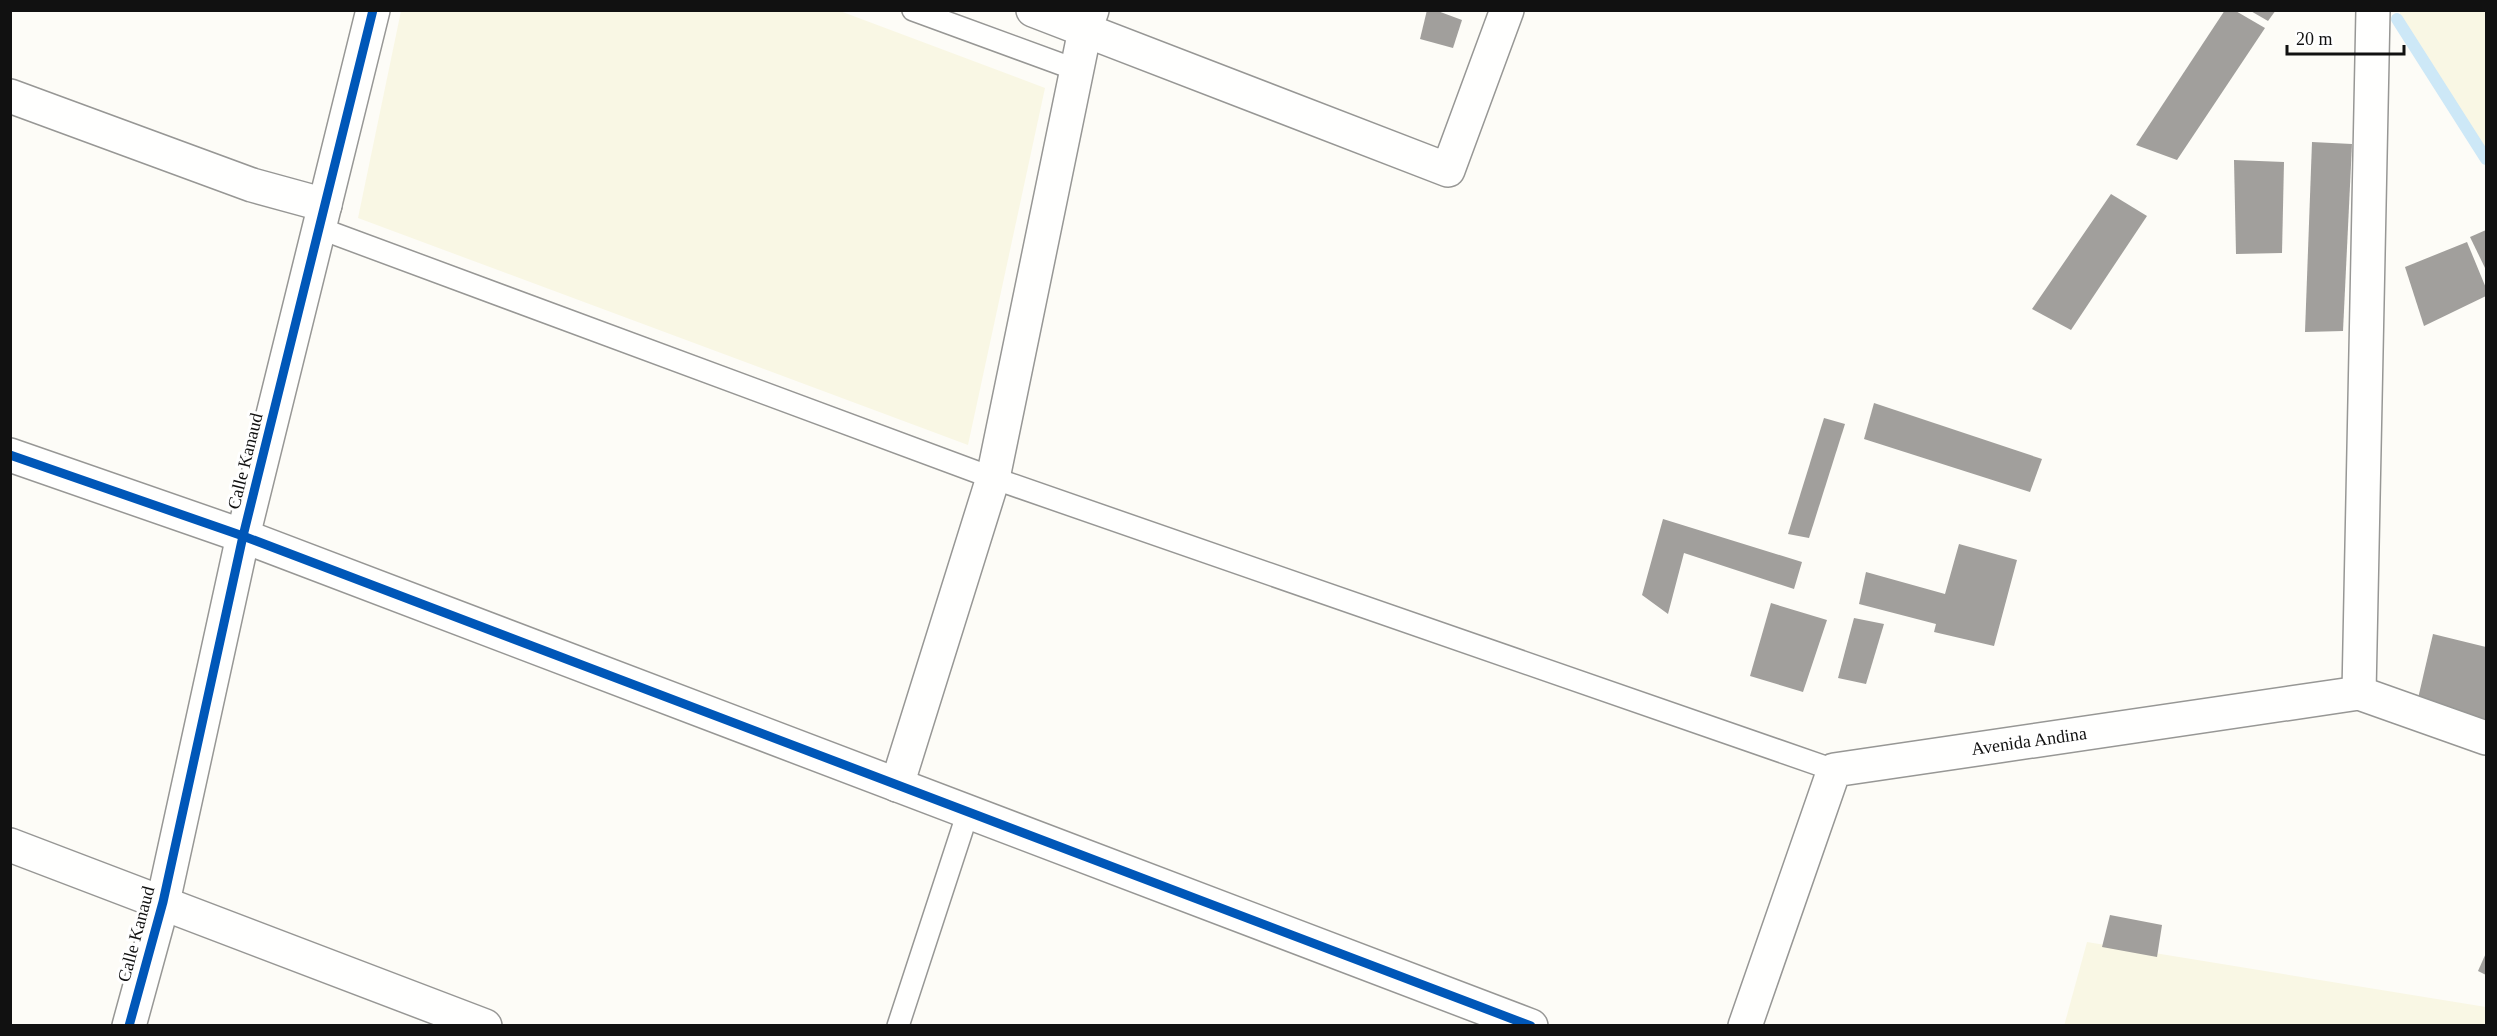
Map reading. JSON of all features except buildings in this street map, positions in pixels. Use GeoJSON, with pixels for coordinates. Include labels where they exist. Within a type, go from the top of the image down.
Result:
{"type":"FeatureCollection","features":[{"type":"Feature","properties":{"kind":"street","name":"Calle Kanaud"},"geometry":{"type":"LineString","coordinates":[[129,1026],[163,902],[243,536],[373,10]]}},
{"type":"Feature","properties":{"kind":"street"},"geometry":{"type":"LineString","coordinates":[[1033,10],[1089,20],[1448,170],[1507,10]]}},
{"type":"Feature","properties":{"kind":"street"},"geometry":{"type":"LineString","coordinates":[[2359,693],[2373,10]]}},
{"type":"Feature","properties":{"kind":"street"},"geometry":{"type":"LineString","coordinates":[[897,785],[993,478],[1089,20]]}},
{"type":"Feature","properties":{"kind":"street"},"geometry":{"type":"LineString","coordinates":[[10,96],[252,185],[322,217]]}},
{"type":"Feature","properties":{"kind":"street"},"geometry":{"type":"LineString","coordinates":[[10,455],[243,536],[1531,1026]]}},
{"type":"Feature","properties":{"kind":"street","name":"Avenida Andina"},"geometry":{"type":"LineString","coordinates":[[1834,770],[2359,693],[2487,738]]}},
{"type":"Feature","properties":{"kind":"street"},"geometry":{"type":"LineString","coordinates":[[1745,1026],[1834,770]]}},
{"type":"Feature","properties":{"kind":"street"},"geometry":{"type":"LineString","coordinates":[[10,845],[485,1026]]}},
{"type":"Feature","properties":{"kind":"lane"},"geometry":{"type":"LineString","coordinates":[[913,10],[1077,70]]}},
{"type":"Feature","properties":{"kind":"lane"},"geometry":{"type":"LineString","coordinates":[[322,217],[993,478],[1834,770]]}},
{"type":"Feature","properties":{"kind":"lane"},"geometry":{"type":"LineString","coordinates":[[898,1026],[968,812]]}},
{"type":"Feature","properties":{"kind":"shaded area"},"geometry":{"type":"Polygon","coordinates":[[[401,11],[840,11],[1045,88],[968,445],[358,218],[401,11]]]}},
{"type":"Feature","properties":{"kind":"shaded area"},"geometry":{"type":"Polygon","coordinates":[[[2400,11],[2486,11],[2486,159],[2400,26],[2400,11]]]}},
{"type":"Feature","properties":{"kind":"shaded area"},"geometry":{"type":"Polygon","coordinates":[[[2087,942],[2486,1007],[2486,1026],[2064,1026],[2087,942]]]}},
{"type":"Feature","properties":{"kind":"waterway"},"geometry":{"type":"LineString","coordinates":[[2397,19],[2486,159]]}},
{"type":"Feature","properties":{"kind":"cycle path"},"geometry":{"type":"LineString","coordinates":[[129,1026],[163,902],[243,536],[373,10]]}},
{"type":"Feature","properties":{"kind":"cycle path"},"geometry":{"type":"LineString","coordinates":[[10,455],[243,536],[1531,1026]]}}]}
